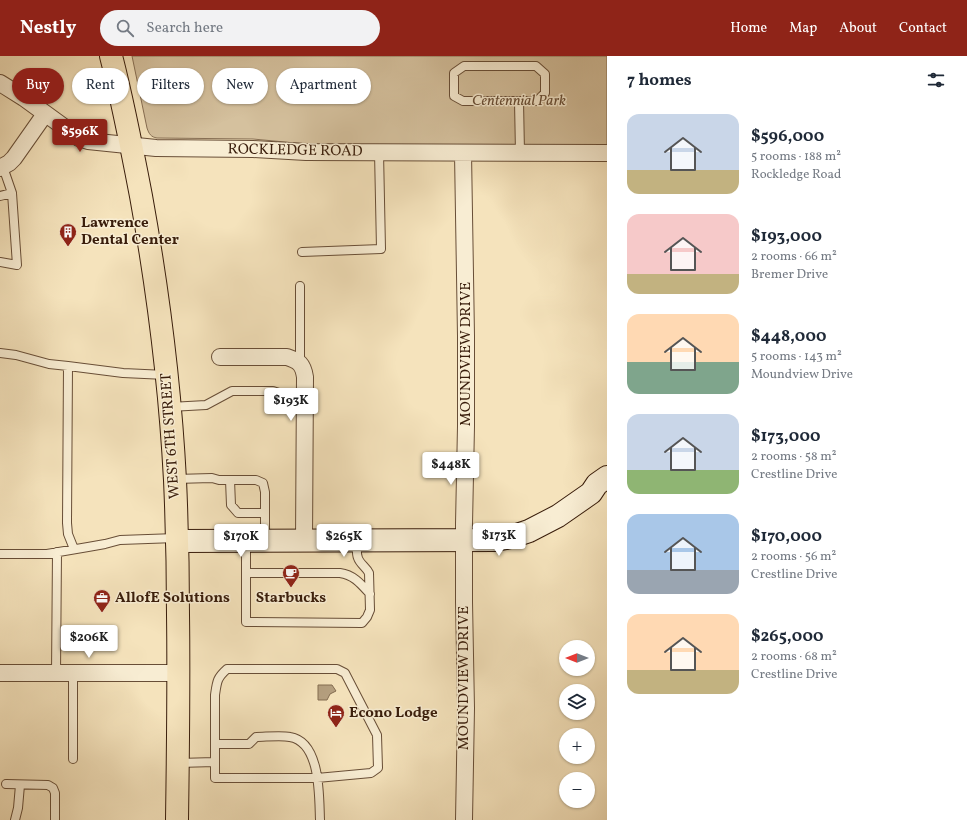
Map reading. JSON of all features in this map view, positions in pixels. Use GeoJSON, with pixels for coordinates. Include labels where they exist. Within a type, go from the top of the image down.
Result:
{"type":"FeatureCollection","features":[{"type":"Feature","properties":{"kind":"main road","name":"WEST 6TH STREET"},"geometry":{"type":"LineString","coordinates":[[111,56],[132,146],[153,267],[169,407],[175,479],[177,539],[177,820]]}},
{"type":"Feature","properties":{"kind":"street","name":"ROCKLEDGE ROAD"},"geometry":{"type":"LineString","coordinates":[[0,83],[24,98],[79,138],[88,141],[156,148],[254,149],[306,152],[607,153]]}},
{"type":"Feature","properties":{"kind":"street"},"geometry":{"type":"LineString","coordinates":[[1,167],[14,158],[45,114]]}},
{"type":"Feature","properties":{"kind":"street","name":"MOUNDVIEW DRIVE"},"geometry":{"type":"LineString","coordinates":[[463,153],[466,336],[464,540],[466,708],[464,820]]}},
{"type":"Feature","properties":{"kind":"street"},"geometry":{"type":"LineString","coordinates":[[220,357],[287,357],[300,363],[304,370],[304,541]]}},
{"type":"Feature","properties":{"kind":"street"},"geometry":{"type":"LineString","coordinates":[[177,539],[256,541],[495,540],[529,531],[558,516],[599,492],[597,484],[607,476]]}},
{"type":"Feature","properties":{"kind":"street"},"geometry":{"type":"LineString","coordinates":[[0,673],[178,673]]}},
{"type":"Feature","properties":{"kind":"lane"},"geometry":{"type":"LineString","coordinates":[[464,66],[536,66],[545,74],[545,93],[537,101],[519,101],[463,101],[454,96],[454,73],[464,66]]}},
{"type":"Feature","properties":{"kind":"lane"},"geometry":{"type":"LineString","coordinates":[[519,101],[520,153]]}},
{"type":"Feature","properties":{"kind":"lane"},"geometry":{"type":"LineString","coordinates":[[302,252],[381,249],[379,152]]}},
{"type":"Feature","properties":{"kind":"lane"},"geometry":{"type":"LineString","coordinates":[[0,262],[17,265],[12,193],[1,167]]}},
{"type":"Feature","properties":{"kind":"lane"},"geometry":{"type":"LineString","coordinates":[[0,196],[12,193]]}},
{"type":"Feature","properties":{"kind":"lane"},"geometry":{"type":"LineString","coordinates":[[300,286],[300,363]]}},
{"type":"Feature","properties":{"kind":"lane"},"geometry":{"type":"LineString","coordinates":[[0,353],[16,355],[49,364],[123,373],[166,375]]}},
{"type":"Feature","properties":{"kind":"lane"},"geometry":{"type":"LineString","coordinates":[[68,366],[67,524],[68,534],[74,550]]}},
{"type":"Feature","properties":{"kind":"lane"},"geometry":{"type":"LineString","coordinates":[[169,407],[206,405],[232,391],[274,391],[288,396],[305,397]]}},
{"type":"Feature","properties":{"kind":"lane"},"geometry":{"type":"LineString","coordinates":[[175,479],[212,478],[219,480],[256,480],[263,483],[265,492],[265,513],[246,572],[246,622],[362,623],[370,610],[369,573],[360,562],[356,554],[356,541]]}},
{"type":"Feature","properties":{"kind":"lane"},"geometry":{"type":"LineString","coordinates":[[230,480],[231,505],[238,513],[265,513]]}},
{"type":"Feature","properties":{"kind":"lane"},"geometry":{"type":"LineString","coordinates":[[0,554],[47,554],[120,540],[177,539]]}},
{"type":"Feature","properties":{"kind":"lane"},"geometry":{"type":"LineString","coordinates":[[56,673],[57,552]]}},
{"type":"Feature","properties":{"kind":"lane"},"geometry":{"type":"LineString","coordinates":[[246,572],[340,572],[352,576],[370,594]]}},
{"type":"Feature","properties":{"kind":"lane"},"geometry":{"type":"LineString","coordinates":[[228,669],[337,669],[345,673],[377,735],[378,768],[371,773],[317,778],[215,778],[215,762],[216,685],[220,676],[228,669]]}},
{"type":"Feature","properties":{"kind":"lane"},"geometry":{"type":"LineString","coordinates":[[73,673],[73,759]]}},
{"type":"Feature","properties":{"kind":"lane"},"geometry":{"type":"LineString","coordinates":[[215,744],[249,744],[256,737],[290,737],[300,741],[308,749],[316,766],[320,820]]}},
{"type":"Feature","properties":{"kind":"lane"},"geometry":{"type":"LineString","coordinates":[[178,763],[215,762]]}},
{"type":"Feature","properties":{"kind":"lane"},"geometry":{"type":"LineString","coordinates":[[6,784],[48,785],[53,788],[55,793],[55,820]]}},
{"type":"Feature","properties":{"kind":"lane"},"geometry":{"type":"LineString","coordinates":[[15,820],[18,808],[20,785]]}},
{"type":"Feature","properties":{"kind":"green space","name":"Centennial Park"},"geometry":{"type":"Polygon","coordinates":[[[132,56],[607,56],[607,147],[306,144],[253,139],[157,138],[150,135],[142,104],[204,104],[204,68],[137,68],[137,80],[132,56]]]}},
{"type":"Feature","properties":{"kind":"shaded area"},"geometry":{"type":"Polygon","coordinates":[[[318,685],[332,685],[336,691],[330,694],[327,700],[318,700],[318,685]]]}},
{"type":"Feature","properties":{"kind":"place","name":"Lawrence Dental Center"},"geometry":{"type":"Point","coordinates":[68,247]}},
{"type":"Feature","properties":{"kind":"place","name":"Starbucks"},"geometry":{"type":"Point","coordinates":[291,588]}},
{"type":"Feature","properties":{"kind":"place","name":"AllofE Solutions"},"geometry":{"type":"Point","coordinates":[102,613]}},
{"type":"Feature","properties":{"kind":"place","name":"Econo Lodge"},"geometry":{"type":"Point","coordinates":[336,728]}}]}
